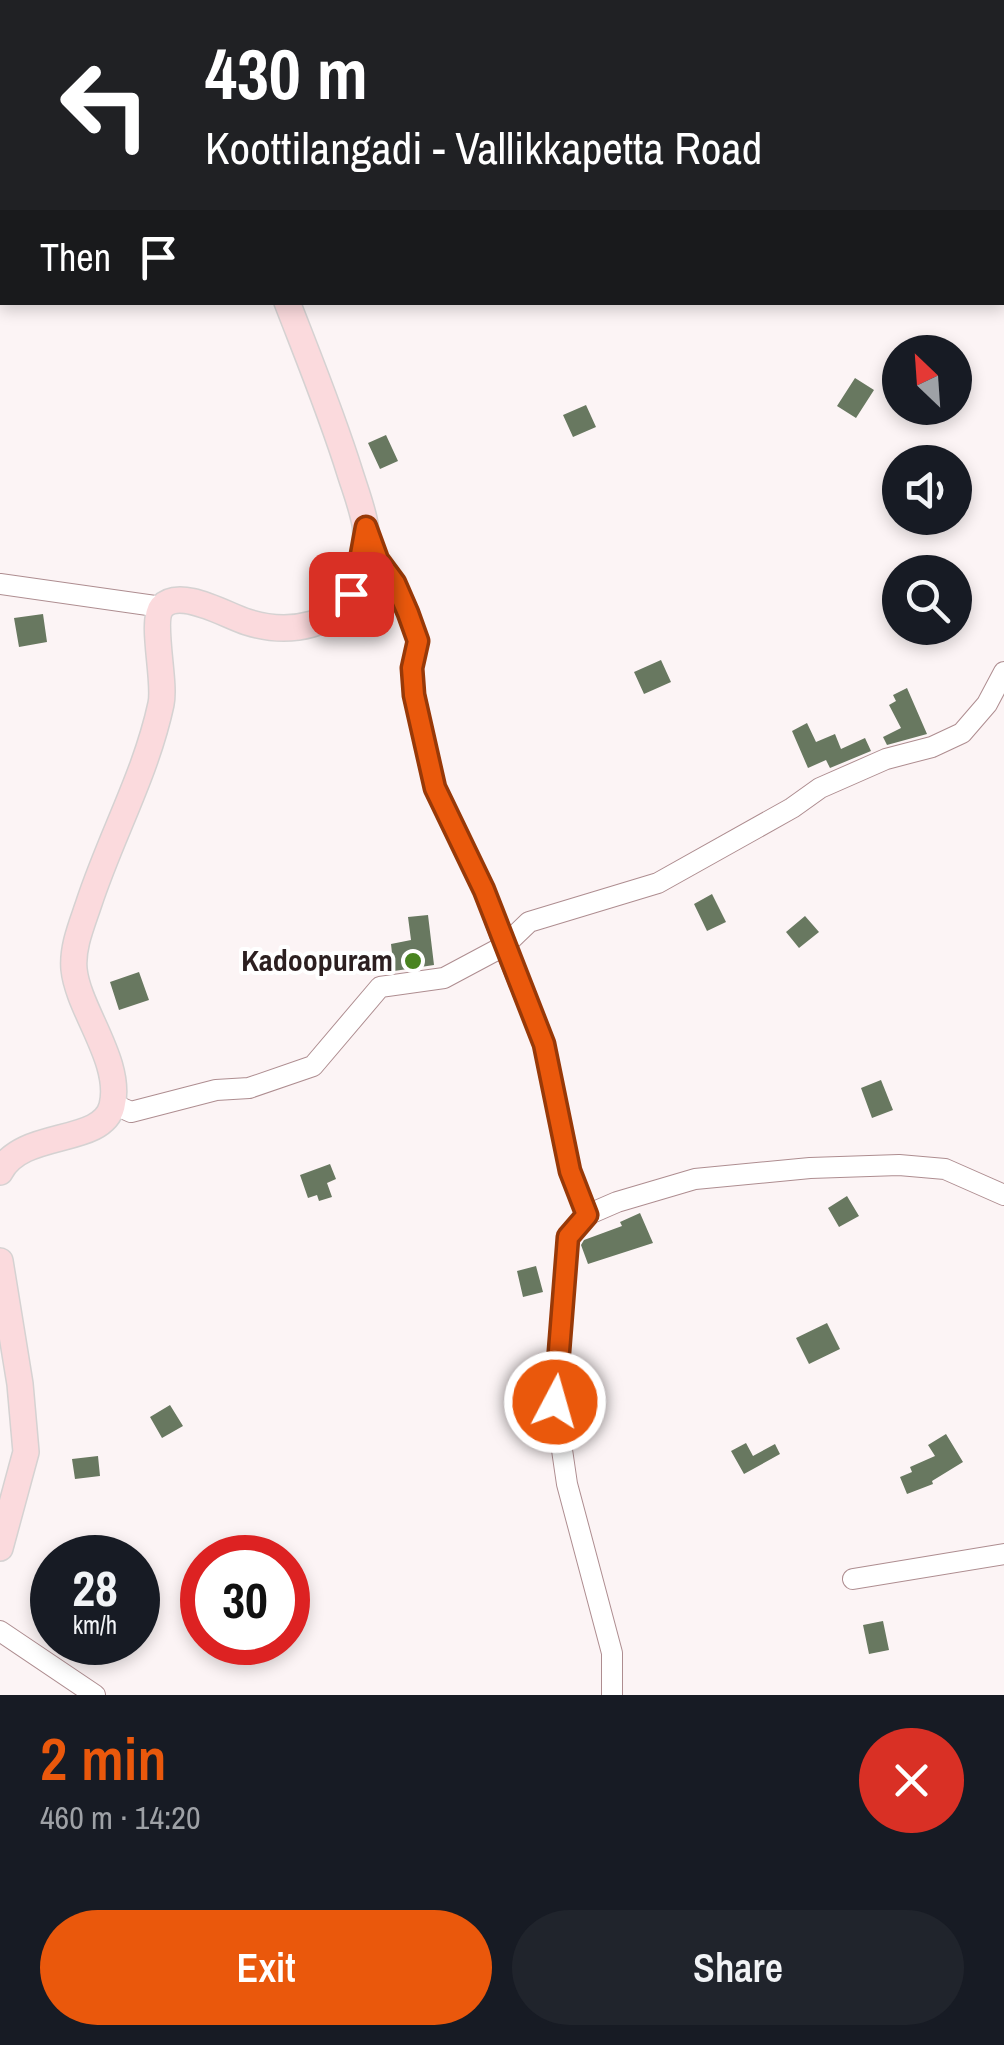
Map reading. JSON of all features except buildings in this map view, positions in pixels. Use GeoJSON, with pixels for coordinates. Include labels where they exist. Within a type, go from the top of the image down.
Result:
{"type":"FeatureCollection","features":[{"type":"Feature","properties":{"kind":"main road"},"geometry":{"type":"LineString","coordinates":[[0,1172],[14,1153],[29,1145],[76,1134],[107,1117],[113,1104],[107,1056],[78,984],[75,952],[108,846],[140,778],[161,702],[164,679],[156,621],[162,608],[173,600],[186,600],[257,624],[295,628],[323,621],[344,607],[356,582],[366,527],[338,434],[288,305]]}},
{"type":"Feature","properties":{"kind":"main road"},"geometry":{"type":"LineString","coordinates":[[0,1261],[20,1384],[26,1452],[0,1548]]}},
{"type":"Feature","properties":{"kind":"street"},"geometry":{"type":"LineString","coordinates":[[366,527],[378,560],[395,583],[418,641],[412,668],[414,695],[435,788],[484,890],[544,1044],[570,1171],[587,1215]]}},
{"type":"Feature","properties":{"kind":"street"},"geometry":{"type":"LineString","coordinates":[[0,584],[162,608]]}},
{"type":"Feature","properties":{"kind":"street"},"geometry":{"type":"LineString","coordinates":[[113,1104],[131,1112],[216,1090],[249,1088],[314,1066],[380,987],[444,978],[504,946],[530,922],[658,884],[820,788],[886,759],[932,747],[962,733],[987,704],[1004,672]]}},
{"type":"Feature","properties":{"kind":"street"},"geometry":{"type":"LineString","coordinates":[[612,1695],[612,1654],[567,1484],[555,1402],[568,1237],[587,1215],[695,1179],[810,1168],[898,1165],[945,1169],[1004,1196]]}},
{"type":"Feature","properties":{"kind":"street"},"geometry":{"type":"LineString","coordinates":[[853,1579],[1004,1554]]}},
{"type":"Feature","properties":{"kind":"street"},"geometry":{"type":"LineString","coordinates":[[0,1631],[95,1695]]}},
{"type":"Feature","properties":{"kind":"place","name":"Kadoopuram"},"geometry":{"type":"Point","coordinates":[413,961]}},
{"type":"Feature","properties":{"kind":"route"},"geometry":{"type":"LineString","coordinates":[[351,594],[366,527],[378,560],[395,583],[418,641],[412,668],[414,695],[435,788],[484,890],[544,1044],[570,1171],[587,1215],[568,1237],[555,1402]]}}]}
